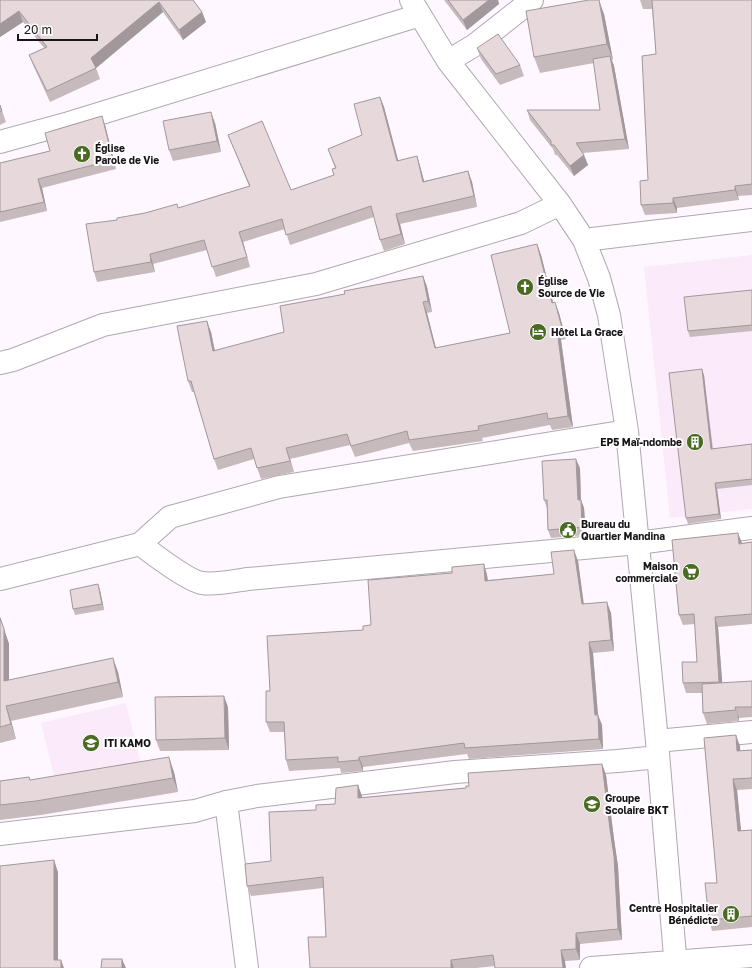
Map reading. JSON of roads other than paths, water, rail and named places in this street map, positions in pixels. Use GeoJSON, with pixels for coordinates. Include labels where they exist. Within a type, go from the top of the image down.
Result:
{"type":"FeatureCollection","features":[{"type":"Feature","properties":{"kind":"street"},"geometry":{"type":"LineString","coordinates":[[448,61],[475,45],[532,0]]}},
{"type":"Feature","properties":{"kind":"street"},"geometry":{"type":"LineString","coordinates":[[0,142],[69,123],[416,8],[448,61],[560,204],[584,240],[599,278],[609,315],[627,431],[657,749],[675,965]]}},
{"type":"Feature","properties":{"kind":"street"},"geometry":{"type":"LineString","coordinates":[[0,363],[12,360],[103,325],[316,284],[521,223],[560,204]]}},
{"type":"Feature","properties":{"kind":"street"},"geometry":{"type":"LineString","coordinates":[[584,240],[752,220]]}},
{"type":"Feature","properties":{"kind":"street"},"geometry":{"type":"LineString","coordinates":[[0,579],[140,544],[170,517],[279,487],[627,431]]}},
{"type":"Feature","properties":{"kind":"street"},"geometry":{"type":"LineString","coordinates":[[140,544],[192,580],[202,583],[216,583],[638,543],[752,528]]}},
{"type":"Feature","properties":{"kind":"street"},"geometry":{"type":"LineString","coordinates":[[0,834],[195,811],[226,802],[257,796],[455,772],[618,761],[657,749],[752,732]]}},
{"type":"Feature","properties":{"kind":"street"},"geometry":{"type":"LineString","coordinates":[[226,802],[247,968]]}},
{"type":"Feature","properties":{"kind":"street"},"geometry":{"type":"LineString","coordinates":[[592,968],[675,965],[752,956]]}},
{"type":"Feature","properties":{"kind":"place","name":"Église Parole de Vie"},"geometry":{"type":"Point","coordinates":[82,154]}},
{"type":"Feature","properties":{"kind":"place","name":"Église Source de Vie"},"geometry":{"type":"Point","coordinates":[525,287]}},
{"type":"Feature","properties":{"kind":"place","name":"Hôtel La Grace"},"geometry":{"type":"Point","coordinates":[538,332]}},
{"type":"Feature","properties":{"kind":"place","name":"EP5 Maï-ndombe"},"geometry":{"type":"Point","coordinates":[695,442]}},
{"type":"Feature","properties":{"kind":"place","name":"Bureau du Quartier Mandina"},"geometry":{"type":"Point","coordinates":[568,530]}},
{"type":"Feature","properties":{"kind":"place","name":"Maison commerciale"},"geometry":{"type":"Point","coordinates":[691,572]}},
{"type":"Feature","properties":{"kind":"place","name":"ITI KAMO"},"geometry":{"type":"Point","coordinates":[91,743]}},
{"type":"Feature","properties":{"kind":"place","name":"Groupe Scolaire BKT"},"geometry":{"type":"Point","coordinates":[592,804]}},
{"type":"Feature","properties":{"kind":"place","name":"Centre Hospitalier Bénédicte"},"geometry":{"type":"Point","coordinates":[731,914]}}]}
